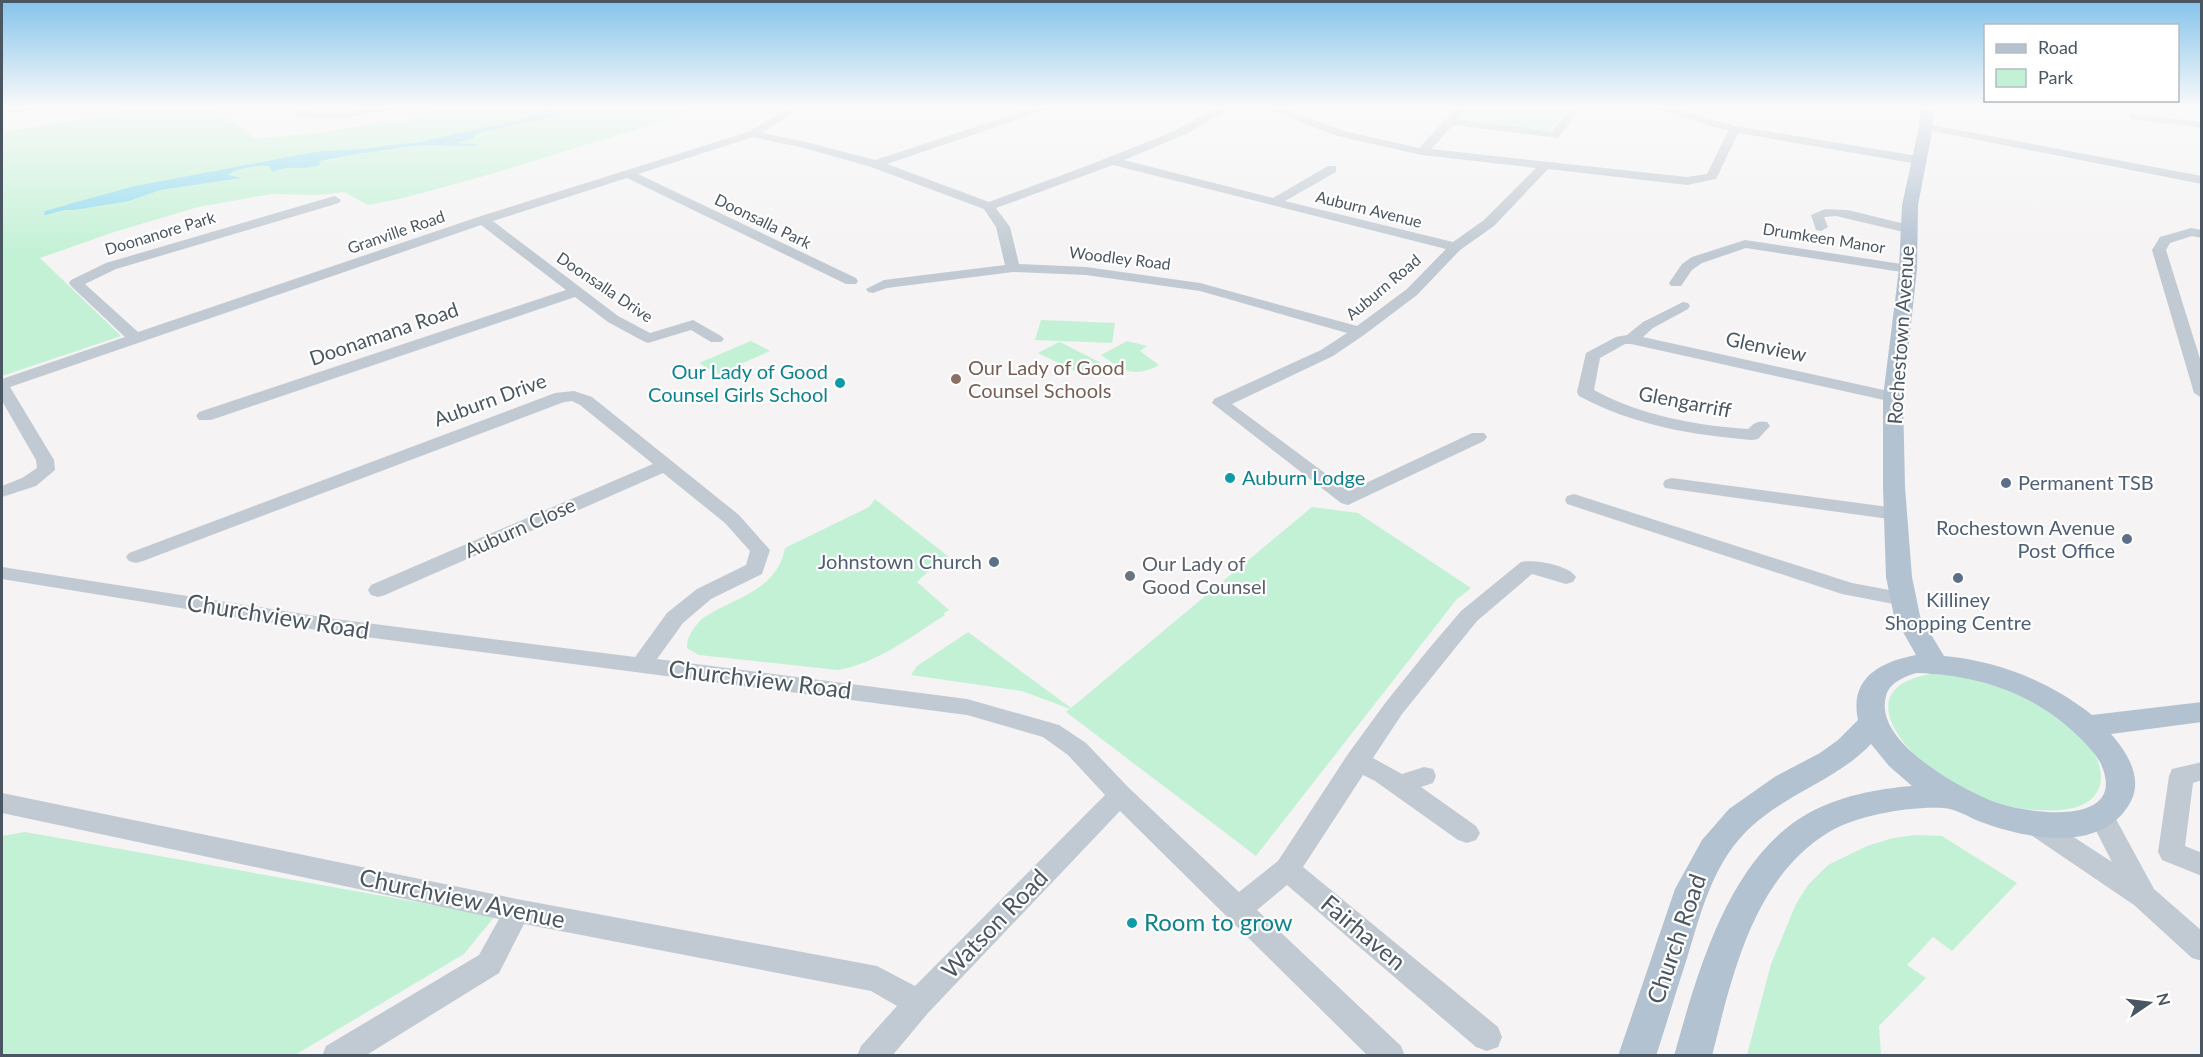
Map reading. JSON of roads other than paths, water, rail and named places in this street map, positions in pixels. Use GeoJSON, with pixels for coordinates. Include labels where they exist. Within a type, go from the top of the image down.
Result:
{"type":"FeatureCollection","features":[{"type":"Feature","properties":{"kind":"main road","name":"Rochestown Avenue"},"geometry":{"type":"LineString","coordinates":[[1919,155],[1908,229],[1908,270],[1893,396],[1896,514],[1899,577],[1907,616],[1935,664]]}},
{"type":"Feature","properties":{"kind":"main road"},"geometry":{"type":"LineString","coordinates":[[1917,664],[1935,664],[1983,671],[2019,684],[2056,703],[2087,726],[2110,752],[2121,778],[2118,800],[2102,817],[2073,825],[2034,824],[1991,813],[1949,795],[1913,771],[1888,747],[1873,723],[1869,701],[1876,683],[1892,671],[1917,664]]}},
{"type":"Feature","properties":{"kind":"main road"},"geometry":{"type":"LineString","coordinates":[[2087,726],[2202,712]]}},
{"type":"Feature","properties":{"kind":"main road","name":"Church Road"},"geometry":{"type":"LineString","coordinates":[[1637,1056],[1692,889],[1713,849],[1740,818],[1787,784],[1831,761],[1849,748],[1873,723]]}},
{"type":"Feature","properties":{"kind":"main road"},"geometry":{"type":"LineString","coordinates":[[1693,1056],[1723,955],[1739,916],[1750,895],[1786,849],[1820,823],[1853,808],[1880,802],[1949,795]]}},
{"type":"Feature","properties":{"kind":"street","name":"Granville Road"},"geometry":{"type":"LineString","coordinates":[[2,386],[135,338],[483,220],[686,155]]}},
{"type":"Feature","properties":{"kind":"street"},"geometry":{"type":"LineString","coordinates":[[844,155],[875,164],[989,206],[1003,227],[1013,267]]}},
{"type":"Feature","properties":{"kind":"street"},"geometry":{"type":"LineString","coordinates":[[875,164],[905,155]]}},
{"type":"Feature","properties":{"kind":"street"},"geometry":{"type":"LineString","coordinates":[[989,206],[1126,155]]}},
{"type":"Feature","properties":{"kind":"street"},"geometry":{"type":"LineString","coordinates":[[1454,155],[1677,180],[1703,180],[1712,176],[1722,155]]}},
{"type":"Feature","properties":{"kind":"street"},"geometry":{"type":"LineString","coordinates":[[1890,155],[1918,160]]}},
{"type":"Feature","properties":{"kind":"street"},"geometry":{"type":"LineString","coordinates":[[2074,155],[2202,180]]}},
{"type":"Feature","properties":{"kind":"street","name":"Auburn Avenue"},"geometry":{"type":"LineString","coordinates":[[1112,161],[1455,248]]}},
{"type":"Feature","properties":{"kind":"street","name":"Auburn Road"},"geometry":{"type":"LineString","coordinates":[[1478,437],[1348,499],[1220,404],[1327,353],[1359,332],[1412,292],[1455,248],[1489,223],[1546,165]]}},
{"type":"Feature","properties":{"kind":"street","name":"Auburn Avenue"},"geometry":{"type":"LineString","coordinates":[[1274,202],[1332,170]]}},
{"type":"Feature","properties":{"kind":"street","name":"Doonsalla Park"},"geometry":{"type":"LineString","coordinates":[[628,174],[851,281]]}},
{"type":"Feature","properties":{"kind":"street","name":"Doonanore Park"},"geometry":{"type":"LineString","coordinates":[[135,338],[76,284],[111,266],[335,200]]}},
{"type":"Feature","properties":{"kind":"street"},"geometry":{"type":"LineString","coordinates":[[1821,227],[1817,215],[1822,212],[1856,216],[1908,229]]}},
{"type":"Feature","properties":{"kind":"street","name":"Doonsalla Drive"},"geometry":{"type":"LineString","coordinates":[[483,220],[613,318],[648,338],[693,325],[716,339]]}},
{"type":"Feature","properties":{"kind":"street"},"geometry":{"type":"LineString","coordinates":[[2202,234],[2191,232],[2165,240],[2159,250],[2202,393]]}},
{"type":"Feature","properties":{"kind":"street","name":"Drumkeen Manor"},"geometry":{"type":"LineString","coordinates":[[1676,283],[1687,267],[1697,260],[1745,244],[1908,270]]}},
{"type":"Feature","properties":{"kind":"street","name":"Woodley Road"},"geometry":{"type":"LineString","coordinates":[[873,289],[884,284],[1013,267],[1086,271],[1200,287],[1359,332]]}},
{"type":"Feature","properties":{"kind":"street","name":"Doonamana Road"},"geometry":{"type":"LineString","coordinates":[[205,416],[576,291]]}},
{"type":"Feature","properties":{"kind":"street"},"geometry":{"type":"LineString","coordinates":[[1631,339],[1648,325],[1683,306]]}},
{"type":"Feature","properties":{"kind":"street","name":"Glenview"},"geometry":{"type":"LineString","coordinates":[[1631,339],[1893,396]]}},
{"type":"Feature","properties":{"kind":"street","name":"Glengarriff"},"geometry":{"type":"LineString","coordinates":[[1631,339],[1621,340],[1592,356],[1585,392],[1599,401],[1636,415],[1727,433],[1752,435],[1761,426]]}},
{"type":"Feature","properties":{"kind":"street"},"geometry":{"type":"LineString","coordinates":[[2,386],[45,460],[46,470],[29,482],[2,492]]}},
{"type":"Feature","properties":{"kind":"street","name":"Auburn Drive"},"geometry":{"type":"LineString","coordinates":[[136,557],[561,397],[574,396],[586,401],[663,466],[732,519],[760,550],[755,569],[704,594],[675,618],[642,664]]}},
{"type":"Feature","properties":{"kind":"street","name":"Auburn Close"},"geometry":{"type":"LineString","coordinates":[[378,590],[663,466]]}},
{"type":"Feature","properties":{"kind":"street"},"geometry":{"type":"LineString","coordinates":[[1672,484],[1896,514]]}},
{"type":"Feature","properties":{"kind":"street"},"geometry":{"type":"LineString","coordinates":[[1574,500],[1849,589],[1904,599]]}},
{"type":"Feature","properties":{"kind":"street"},"geometry":{"type":"LineString","coordinates":[[1238,909],[1287,869],[1394,708],[1469,616],[1528,567],[1544,569],[1566,577]]}},
{"type":"Feature","properties":{"kind":"street","name":"Churchview Road"},"geometry":{"type":"LineString","coordinates":[[2,573],[335,626],[560,657],[642,664],[968,707],[1051,731],[1077,749],[1120,795],[1390,1056]]}},
{"type":"Feature","properties":{"kind":"street"},"geometry":{"type":"LineString","coordinates":[[1357,761],[1384,774],[1467,833]]}},
{"type":"Feature","properties":{"kind":"street"},"geometry":{"type":"LineString","coordinates":[[2202,771],[2181,776],[2171,852],[2202,865]]}},
{"type":"Feature","properties":{"kind":"street"},"geometry":{"type":"LineString","coordinates":[[1398,785],[1424,776]]}},
{"type":"Feature","properties":{"kind":"street","name":"Watson Road"},"geometry":{"type":"LineString","coordinates":[[872,1056],[918,1003],[1120,795]]}},
{"type":"Feature","properties":{"kind":"street","name":"Churchview Avenue"},"geometry":{"type":"LineString","coordinates":[[2,803],[517,911],[877,979],[918,1003]]}},
{"type":"Feature","properties":{"kind":"street"},"geometry":{"type":"LineString","coordinates":[[2102,817],[2144,897]]}},
{"type":"Feature","properties":{"kind":"street"},"geometry":{"type":"LineString","coordinates":[[2034,824],[2144,897],[2202,949]]}},
{"type":"Feature","properties":{"kind":"street","name":"Fairhaven"},"geometry":{"type":"LineString","coordinates":[[1287,869],[1487,1037]]}},
{"type":"Feature","properties":{"kind":"street"},"geometry":{"type":"LineString","coordinates":[[337,1056],[489,964],[517,911]]}},
{"type":"Feature","properties":{"kind":"water"},"geometry":{"type":"Polygon","coordinates":[[[298,155],[349,155],[319,161],[320,165],[308,168],[284,168],[272,172],[269,166],[237,170],[228,175],[241,178],[160,190],[129,201],[74,210],[65,210],[64,207],[135,186],[298,155]]]}},
{"type":"Feature","properties":{"kind":"waterway"},"geometry":{"type":"LineString","coordinates":[[46,213],[71,206]]}},
{"type":"Feature","properties":{"kind":"place","name":"Our Lady of Good Counsel Schools"},"geometry":{"type":"Point","coordinates":[956,379]}},
{"type":"Feature","properties":{"kind":"place","name":"Our Lady of Good Counsel Girls School"},"geometry":{"type":"Point","coordinates":[840,383]}},
{"type":"Feature","properties":{"kind":"place","name":"Auburn Lodge"},"geometry":{"type":"Point","coordinates":[1230,478]}},
{"type":"Feature","properties":{"kind":"place","name":"Permanent TSB"},"geometry":{"type":"Point","coordinates":[2006,483]}},
{"type":"Feature","properties":{"kind":"place","name":"Rochestown Avenue Post Office"},"geometry":{"type":"Point","coordinates":[2127,539]}},
{"type":"Feature","properties":{"kind":"place","name":"Johnstown Church"},"geometry":{"type":"Point","coordinates":[994,562]}},
{"type":"Feature","properties":{"kind":"place","name":"Our Lady of Good Counsel"},"geometry":{"type":"Point","coordinates":[1130,576]}},
{"type":"Feature","properties":{"kind":"place","name":"Killiney Shopping Centre"},"geometry":{"type":"Point","coordinates":[1958,578]}},
{"type":"Feature","properties":{"kind":"place","name":"Room to grow"},"geometry":{"type":"Point","coordinates":[1132,923]}}]}
